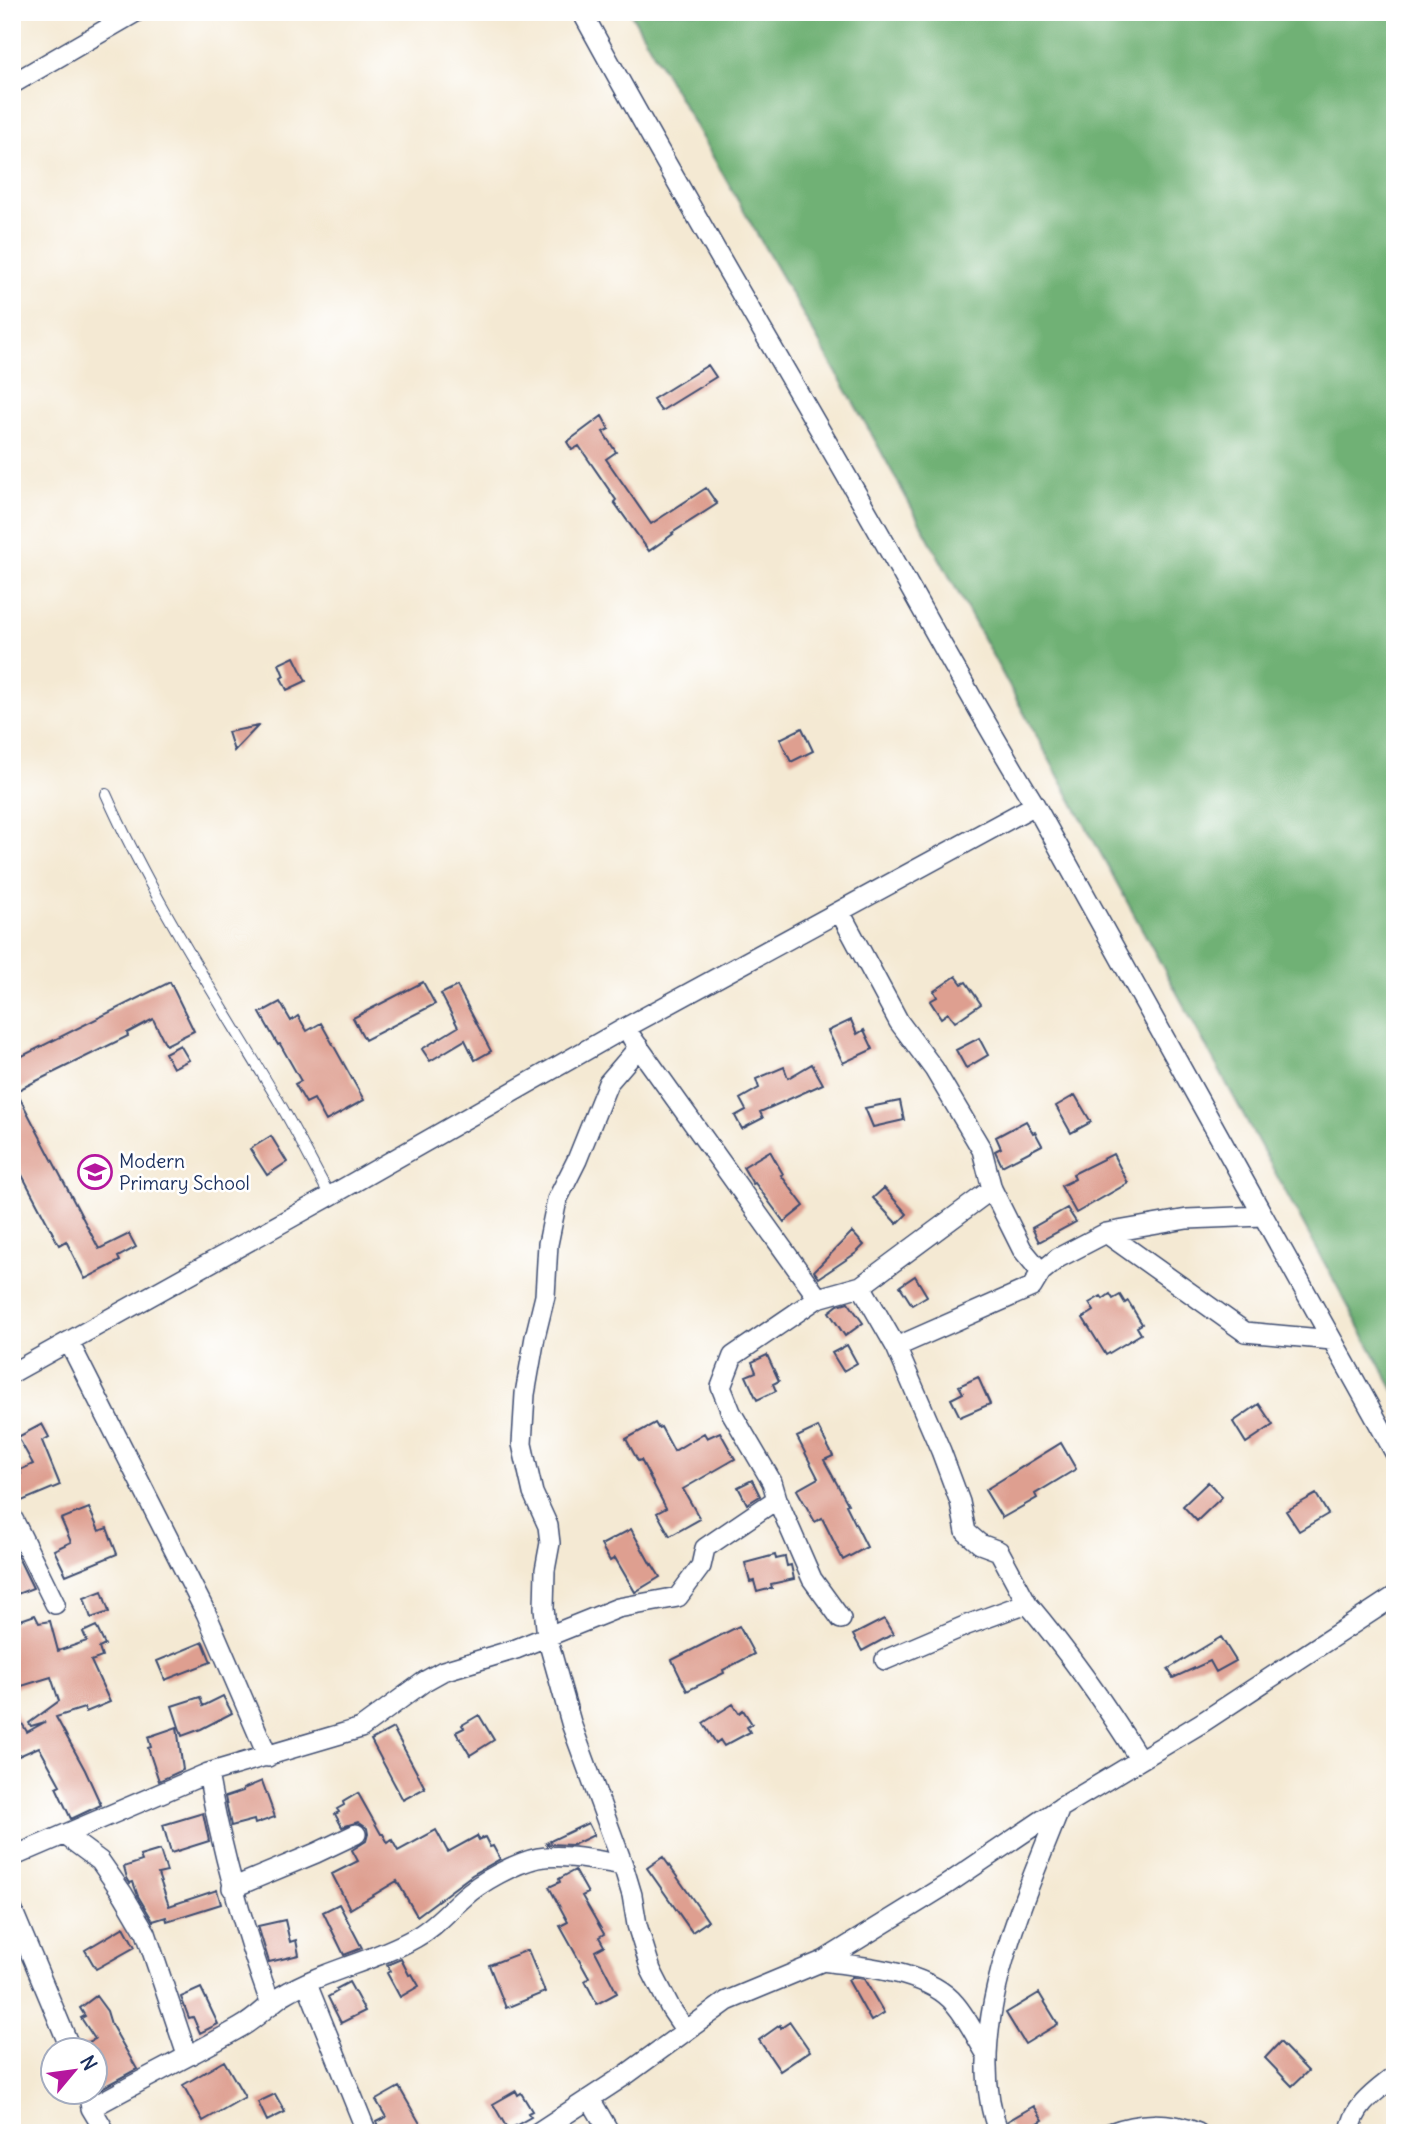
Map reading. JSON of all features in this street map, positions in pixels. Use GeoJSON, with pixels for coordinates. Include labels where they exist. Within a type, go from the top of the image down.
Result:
{"type":"FeatureCollection","features":[{"type":"Feature","properties":{"kind":"street"},"geometry":{"type":"LineString","coordinates":[[12,84],[136,12]]}},
{"type":"Feature","properties":{"kind":"street"},"geometry":{"type":"LineString","coordinates":[[582,12],[645,129],[1035,805],[1395,1454]]}},
{"type":"Feature","properties":{"kind":"street"},"geometry":{"type":"LineString","coordinates":[[12,1373],[625,1028],[1035,805]]}},
{"type":"Feature","properties":{"kind":"street"},"geometry":{"type":"LineString","coordinates":[[840,912],[899,1022],[934,1069],[982,1150],[992,1189],[1022,1249],[1041,1272]]}},
{"type":"Feature","properties":{"kind":"street"},"geometry":{"type":"LineString","coordinates":[[625,1028],[818,1298]]}},
{"type":"Feature","properties":{"kind":"street"},"geometry":{"type":"LineString","coordinates":[[639,1047],[608,1083],[577,1160],[557,1200],[548,1244],[545,1296],[525,1394],[523,1444],[533,1493],[548,1527],[550,1543],[545,1570],[544,1608],[547,1637],[572,1726],[632,1895],[637,1925],[652,1970],[671,2009],[686,2031]]}},
{"type":"Feature","properties":{"kind":"street"},"geometry":{"type":"LineString","coordinates":[[841,1619],[812,1579],[772,1482],[731,1412],[721,1387],[733,1356],[818,1298],[861,1286],[992,1189]]}},
{"type":"Feature","properties":{"kind":"street"},"geometry":{"type":"LineString","coordinates":[[896,1348],[1032,1287],[1041,1272],[1058,1258],[1106,1233],[1187,1219],[1263,1216]]}},
{"type":"Feature","properties":{"kind":"street"},"geometry":{"type":"LineString","coordinates":[[1106,1233],[1245,1332],[1332,1340]]}},
{"type":"Feature","properties":{"kind":"street"},"geometry":{"type":"LineString","coordinates":[[861,1286],[896,1348],[942,1451],[960,1502],[966,1532],[980,1544],[999,1551],[1027,1603],[1102,1700],[1140,1760]]}},
{"type":"Feature","properties":{"kind":"street"},"geometry":{"type":"LineString","coordinates":[[69,1342],[206,1613],[268,1757]]}},
{"type":"Feature","properties":{"kind":"street"},"geometry":{"type":"LineString","coordinates":[[12,1857],[208,1773],[361,1728],[443,1671],[516,1649],[618,1608],[678,1597],[701,1566],[705,1548],[777,1499]]}},
{"type":"Feature","properties":{"kind":"street"},"geometry":{"type":"LineString","coordinates":[[12,1517],[55,1604]]}},
{"type":"Feature","properties":{"kind":"street"},"geometry":{"type":"LineString","coordinates":[[537,2133],[627,2074],[727,2001],[823,1961],[946,1885],[1060,1808],[1203,1722],[1395,1596]]}},
{"type":"Feature","properties":{"kind":"street"},"geometry":{"type":"LineString","coordinates":[[885,1660],[1027,1603]]}},
{"type":"Feature","properties":{"kind":"street"},"geometry":{"type":"LineString","coordinates":[[208,1773],[232,1888],[248,1943],[271,2005]]}},
{"type":"Feature","properties":{"kind":"street"},"geometry":{"type":"LineString","coordinates":[[999,2133],[991,2104],[987,2056],[989,2028],[1019,1909],[1060,1808]]}},
{"type":"Feature","properties":{"kind":"street"},"geometry":{"type":"LineString","coordinates":[[232,1888],[356,1834]]}},
{"type":"Feature","properties":{"kind":"street"},"geometry":{"type":"LineString","coordinates":[[65,1835],[100,1861],[146,1933],[187,2055]]}},
{"type":"Feature","properties":{"kind":"street"},"geometry":{"type":"LineString","coordinates":[[108,2091],[244,2026],[283,1995],[387,1953],[418,1937],[440,1921],[466,1895],[519,1865],[539,1858],[581,1858],[622,1865]]}},
{"type":"Feature","properties":{"kind":"street"},"geometry":{"type":"LineString","coordinates":[[12,1909],[65,2036]]}},
{"type":"Feature","properties":{"kind":"street"},"geometry":{"type":"LineString","coordinates":[[823,1961],[866,1967],[929,1984],[955,2004],[987,2056]]}},
{"type":"Feature","properties":{"kind":"street"},"geometry":{"type":"LineString","coordinates":[[307,1984],[367,2133]]}},
{"type":"Feature","properties":{"kind":"street"},"geometry":{"type":"LineString","coordinates":[[1350,2133],[1352,2120],[1364,2102],[1395,2076]]}},
{"type":"Feature","properties":{"kind":"street"},"geometry":{"type":"LineString","coordinates":[[590,2099],[610,2133]]}},
{"type":"Feature","properties":{"kind":"street"},"geometry":{"type":"LineString","coordinates":[[92,2106],[106,2133]]}},
{"type":"Feature","properties":{"kind":"street"},"geometry":{"type":"LineString","coordinates":[[1110,2133],[1128,2126],[1164,2124],[1198,2133]]}},
{"type":"Feature","properties":{"kind":"lane"},"geometry":{"type":"LineString","coordinates":[[106,794],[150,887],[280,1104],[330,1196]]}},
{"type":"Feature","properties":{"kind":"green space"},"geometry":{"type":"Polygon","coordinates":[[[630,12],[1395,12],[1395,1392],[871,433],[630,12]]]}},
{"type":"Feature","properties":{"kind":"building"},"geometry":{"type":"Polygon","coordinates":[[[708,365],[716,377],[661,411],[653,399],[708,365]]]}},
{"type":"Feature","properties":{"kind":"building"},"geometry":{"type":"Polygon","coordinates":[[[602,416],[609,429],[603,432],[616,452],[606,459],[651,524],[706,488],[717,504],[649,551],[579,446],[572,450],[567,442],[602,416]]]}},
{"type":"Feature","properties":{"kind":"building"},"geometry":{"type":"Polygon","coordinates":[[[294,657],[306,681],[287,690],[281,678],[284,676],[279,664],[294,657]]]}},
{"type":"Feature","properties":{"kind":"building"},"geometry":{"type":"Polygon","coordinates":[[[258,726],[234,751],[228,732],[258,726]]]}},
{"type":"Feature","properties":{"kind":"building"},"geometry":{"type":"Polygon","coordinates":[[[802,728],[813,751],[791,762],[780,739],[802,728]]]}},
{"type":"Feature","properties":{"kind":"building"},"geometry":{"type":"Polygon","coordinates":[[[956,976],[962,984],[966,982],[981,1004],[955,1022],[948,1013],[941,1018],[930,1001],[937,997],[934,991],[956,976]]]}},
{"type":"Feature","properties":{"kind":"building"},"geometry":{"type":"Polygon","coordinates":[[[170,982],[194,1031],[166,1045],[153,1019],[127,1033],[128,1036],[16,1091],[99,1249],[129,1234],[136,1247],[118,1257],[120,1261],[85,1279],[66,1241],[59,1245],[12,1156],[12,1061],[170,982]]]}},
{"type":"Feature","properties":{"kind":"building"},"geometry":{"type":"Polygon","coordinates":[[[423,982],[435,1004],[365,1040],[353,1018],[423,982]]]}},
{"type":"Feature","properties":{"kind":"building"},"geometry":{"type":"Polygon","coordinates":[[[457,986],[491,1051],[475,1060],[465,1040],[430,1061],[422,1049],[458,1027],[441,994],[457,986]]]}},
{"type":"Feature","properties":{"kind":"building"},"geometry":{"type":"Polygon","coordinates":[[[280,1002],[291,1021],[298,1016],[307,1031],[321,1023],[364,1100],[326,1121],[314,1099],[306,1103],[295,1084],[301,1081],[260,1013],[280,1002]]]}},
{"type":"Feature","properties":{"kind":"building"},"geometry":{"type":"Polygon","coordinates":[[[851,1020],[857,1034],[864,1030],[873,1049],[843,1063],[828,1031],[851,1020]]]}},
{"type":"Feature","properties":{"kind":"building"},"geometry":{"type":"Polygon","coordinates":[[[979,1038],[988,1055],[966,1068],[956,1050],[979,1038]]]}},
{"type":"Feature","properties":{"kind":"building"},"geometry":{"type":"Polygon","coordinates":[[[180,1045],[189,1060],[173,1068],[165,1053],[180,1045]]]}},
{"type":"Feature","properties":{"kind":"building"},"geometry":{"type":"Polygon","coordinates":[[[812,1064],[823,1084],[760,1112],[763,1118],[742,1129],[735,1116],[746,1110],[740,1099],[759,1088],[756,1079],[784,1067],[788,1078],[812,1064]]]}},
{"type":"Feature","properties":{"kind":"building"},"geometry":{"type":"Polygon","coordinates":[[[1075,1095],[1091,1122],[1071,1133],[1056,1106],[1075,1095]]]}},
{"type":"Feature","properties":{"kind":"building"},"geometry":{"type":"Polygon","coordinates":[[[900,1101],[904,1120],[873,1127],[865,1108],[900,1101]]]}},
{"type":"Feature","properties":{"kind":"building"},"geometry":{"type":"Polygon","coordinates":[[[1026,1121],[1042,1145],[1002,1166],[995,1151],[1001,1148],[996,1137],[1026,1121]]]}},
{"type":"Feature","properties":{"kind":"building"},"geometry":{"type":"Polygon","coordinates":[[[271,1136],[287,1162],[267,1175],[250,1149],[271,1136]]]}},
{"type":"Feature","properties":{"kind":"building"},"geometry":{"type":"Polygon","coordinates":[[[770,1151],[783,1174],[781,1175],[804,1206],[784,1222],[755,1183],[753,1184],[743,1167],[770,1151]]]}},
{"type":"Feature","properties":{"kind":"building"},"geometry":{"type":"Polygon","coordinates":[[[1113,1154],[1128,1183],[1076,1213],[1061,1186],[1075,1179],[1073,1174],[1113,1154]]]}},
{"type":"Feature","properties":{"kind":"building"},"geometry":{"type":"Polygon","coordinates":[[[884,1188],[907,1214],[897,1224],[873,1198],[884,1188]]]}},
{"type":"Feature","properties":{"kind":"building"},"geometry":{"type":"Polygon","coordinates":[[[1067,1208],[1076,1222],[1039,1242],[1032,1228],[1067,1208]]]}},
{"type":"Feature","properties":{"kind":"building"},"geometry":{"type":"Polygon","coordinates":[[[852,1232],[864,1245],[819,1278],[814,1271],[852,1232]]]}},
{"type":"Feature","properties":{"kind":"building"},"geometry":{"type":"Polygon","coordinates":[[[915,1276],[927,1296],[912,1305],[900,1286],[915,1276]]]}},
{"type":"Feature","properties":{"kind":"building"},"geometry":{"type":"Polygon","coordinates":[[[1110,1294],[1113,1299],[1120,1295],[1125,1303],[1128,1301],[1142,1324],[1137,1327],[1141,1334],[1106,1355],[1083,1318],[1094,1311],[1089,1303],[1110,1294]]]}},
{"type":"Feature","properties":{"kind":"building"},"geometry":{"type":"Polygon","coordinates":[[[848,1302],[863,1323],[845,1336],[829,1312],[848,1302]]]}},
{"type":"Feature","properties":{"kind":"building"},"geometry":{"type":"Polygon","coordinates":[[[847,1345],[857,1363],[843,1371],[832,1353],[847,1345]]]}},
{"type":"Feature","properties":{"kind":"building"},"geometry":{"type":"Polygon","coordinates":[[[767,1355],[779,1381],[773,1384],[776,1391],[757,1400],[746,1376],[756,1372],[752,1362],[767,1355]]]}},
{"type":"Feature","properties":{"kind":"building"},"geometry":{"type":"Polygon","coordinates":[[[978,1377],[990,1404],[960,1417],[951,1399],[963,1393],[959,1386],[978,1377]]]}},
{"type":"Feature","properties":{"kind":"building"},"geometry":{"type":"Polygon","coordinates":[[[1259,1404],[1273,1425],[1246,1443],[1233,1422],[1259,1404]]]}},
{"type":"Feature","properties":{"kind":"building"},"geometry":{"type":"Polygon","coordinates":[[[655,1423],[658,1428],[661,1427],[674,1451],[704,1433],[707,1438],[720,1432],[735,1459],[683,1489],[700,1519],[670,1536],[657,1513],[666,1508],[641,1460],[638,1461],[626,1439],[655,1423]]]}},
{"type":"Feature","properties":{"kind":"building"},"geometry":{"type":"Polygon","coordinates":[[[42,1424],[49,1437],[42,1441],[60,1485],[17,1503],[12,1492],[12,1478],[21,1474],[20,1470],[33,1464],[18,1437],[42,1424]]]}},
{"type":"Feature","properties":{"kind":"building"},"geometry":{"type":"Polygon","coordinates":[[[818,1427],[833,1456],[824,1460],[867,1547],[843,1560],[822,1518],[815,1522],[797,1490],[818,1478],[797,1437],[818,1427]]]}},
{"type":"Feature","properties":{"kind":"building"},"geometry":{"type":"Polygon","coordinates":[[[1061,1443],[1076,1469],[1035,1494],[1037,1498],[1002,1518],[985,1490],[1061,1443]]]}},
{"type":"Feature","properties":{"kind":"building"},"geometry":{"type":"Polygon","coordinates":[[[752,1480],[760,1496],[747,1504],[738,1487],[752,1480]]]}},
{"type":"Feature","properties":{"kind":"building"},"geometry":{"type":"Polygon","coordinates":[[[1208,1482],[1222,1497],[1197,1521],[1183,1506],[1208,1482]]]}},
{"type":"Feature","properties":{"kind":"building"},"geometry":{"type":"Polygon","coordinates":[[[1316,1494],[1328,1514],[1299,1531],[1286,1511],[1316,1494]]]}},
{"type":"Feature","properties":{"kind":"building"},"geometry":{"type":"Polygon","coordinates":[[[89,1508],[99,1531],[107,1528],[117,1554],[66,1575],[54,1550],[71,1542],[61,1519],[89,1508]]]}},
{"type":"Feature","properties":{"kind":"building"},"geometry":{"type":"Polygon","coordinates":[[[631,1529],[660,1577],[635,1592],[615,1558],[610,1561],[601,1545],[631,1529]]]}},
{"type":"Feature","properties":{"kind":"building"},"geometry":{"type":"Polygon","coordinates":[[[12,1545],[33,1588],[12,1596],[12,1545]]]}},
{"type":"Feature","properties":{"kind":"building"},"geometry":{"type":"Polygon","coordinates":[[[775,1555],[776,1559],[785,1557],[787,1566],[791,1565],[794,1579],[771,1584],[772,1588],[757,1592],[754,1581],[750,1582],[745,1563],[775,1555]]]}},
{"type":"Feature","properties":{"kind":"building"},"geometry":{"type":"Polygon","coordinates":[[[102,1591],[109,1612],[91,1618],[84,1598],[102,1591]]]}},
{"type":"Feature","properties":{"kind":"building"},"geometry":{"type":"Polygon","coordinates":[[[35,1615],[39,1623],[50,1621],[58,1651],[87,1641],[83,1632],[96,1626],[105,1645],[99,1648],[102,1657],[91,1661],[110,1702],[86,1712],[84,1708],[56,1717],[101,1805],[71,1819],[56,1787],[60,1785],[39,1747],[12,1759],[12,1706],[27,1732],[45,1722],[31,1726],[29,1723],[59,1701],[51,1677],[12,1689],[12,1623],[35,1615]]]}},
{"type":"Feature","properties":{"kind":"building"},"geometry":{"type":"Polygon","coordinates":[[[884,1619],[893,1634],[862,1651],[853,1635],[884,1619]]]}},
{"type":"Feature","properties":{"kind":"building"},"geometry":{"type":"Polygon","coordinates":[[[739,1626],[754,1654],[723,1670],[724,1673],[687,1691],[672,1660],[739,1626]]]}},
{"type":"Feature","properties":{"kind":"building"},"geometry":{"type":"Polygon","coordinates":[[[1221,1637],[1236,1661],[1216,1672],[1210,1661],[1173,1678],[1168,1669],[1221,1637]]]}},
{"type":"Feature","properties":{"kind":"building"},"geometry":{"type":"Polygon","coordinates":[[[203,1642],[211,1662],[165,1680],[157,1661],[203,1642]]]}},
{"type":"Feature","properties":{"kind":"building"},"geometry":{"type":"Polygon","coordinates":[[[223,1696],[232,1713],[182,1736],[172,1706],[200,1697],[203,1706],[223,1696]]]}},
{"type":"Feature","properties":{"kind":"building"},"geometry":{"type":"Polygon","coordinates":[[[733,1704],[739,1713],[743,1710],[752,1724],[747,1727],[750,1732],[724,1746],[720,1740],[716,1743],[703,1723],[733,1704]]]}},
{"type":"Feature","properties":{"kind":"building"},"geometry":{"type":"Polygon","coordinates":[[[479,1715],[494,1740],[470,1755],[456,1732],[479,1715]]]}},
{"type":"Feature","properties":{"kind":"building"},"geometry":{"type":"Polygon","coordinates":[[[177,1727],[183,1770],[159,1781],[148,1748],[151,1747],[148,1737],[177,1727]]]}},
{"type":"Feature","properties":{"kind":"building"},"geometry":{"type":"Polygon","coordinates":[[[393,1728],[425,1788],[403,1800],[371,1740],[393,1728]]]}},
{"type":"Feature","properties":{"kind":"building"},"geometry":{"type":"Polygon","coordinates":[[[262,1781],[275,1817],[255,1824],[254,1820],[231,1826],[225,1797],[262,1781]]]}},
{"type":"Feature","properties":{"kind":"building"},"geometry":{"type":"Polygon","coordinates":[[[358,1793],[381,1834],[388,1843],[392,1840],[398,1851],[436,1830],[448,1852],[477,1836],[479,1840],[485,1837],[500,1859],[472,1875],[417,1916],[397,1881],[350,1909],[332,1874],[358,1861],[352,1850],[366,1841],[368,1834],[367,1828],[358,1822],[342,1827],[335,1814],[339,1812],[337,1809],[344,1805],[343,1802],[358,1793]]]}},
{"type":"Feature","properties":{"kind":"building"},"geometry":{"type":"Polygon","coordinates":[[[203,1813],[209,1841],[171,1853],[163,1825],[203,1813]]]}},
{"type":"Feature","properties":{"kind":"building"},"geometry":{"type":"Polygon","coordinates":[[[588,1823],[594,1835],[573,1845],[546,1843],[588,1823]]]}},
{"type":"Feature","properties":{"kind":"building"},"geometry":{"type":"Polygon","coordinates":[[[160,1850],[167,1872],[158,1874],[169,1906],[217,1890],[221,1904],[167,1921],[166,1917],[153,1921],[133,1882],[130,1883],[127,1878],[124,1867],[142,1861],[140,1856],[160,1850]]]}},
{"type":"Feature","properties":{"kind":"building"},"geometry":{"type":"Polygon","coordinates":[[[663,1857],[708,1921],[692,1932],[647,1868],[663,1857]]]}},
{"type":"Feature","properties":{"kind":"building"},"geometry":{"type":"Polygon","coordinates":[[[575,1870],[588,1893],[582,1896],[604,1934],[599,1937],[604,1946],[595,1951],[617,1993],[597,2004],[585,1981],[589,1978],[560,1926],[568,1922],[549,1887],[575,1870]]]}},
{"type":"Feature","properties":{"kind":"building"},"geometry":{"type":"Polygon","coordinates":[[[339,1904],[362,1948],[344,1955],[323,1912],[339,1904]]]}},
{"type":"Feature","properties":{"kind":"building"},"geometry":{"type":"Polygon","coordinates":[[[285,1920],[290,1942],[296,1940],[299,1955],[269,1962],[258,1926],[285,1920]]]}},
{"type":"Feature","properties":{"kind":"building"},"geometry":{"type":"Polygon","coordinates":[[[124,1927],[135,1947],[96,1969],[85,1950],[124,1927]]]}},
{"type":"Feature","properties":{"kind":"building"},"geometry":{"type":"Polygon","coordinates":[[[528,1950],[545,1992],[506,2008],[489,1965],[528,1950]]]}},
{"type":"Feature","properties":{"kind":"building"},"geometry":{"type":"Polygon","coordinates":[[[401,1959],[409,1975],[412,1974],[419,1986],[400,1997],[387,1973],[390,1971],[387,1965],[401,1959]]]}},
{"type":"Feature","properties":{"kind":"building"},"geometry":{"type":"Polygon","coordinates":[[[852,1977],[864,1979],[884,2013],[871,2021],[848,1980],[852,1977]]]}},
{"type":"Feature","properties":{"kind":"building"},"geometry":{"type":"Polygon","coordinates":[[[349,1982],[365,2011],[341,2023],[328,1997],[349,1982]]]}},
{"type":"Feature","properties":{"kind":"building"},"geometry":{"type":"Polygon","coordinates":[[[201,1988],[218,2024],[200,2033],[193,2017],[189,2018],[181,1997],[201,1988]]]}},
{"type":"Feature","properties":{"kind":"building"},"geometry":{"type":"Polygon","coordinates":[[[1039,1993],[1058,2024],[1025,2044],[1006,2013],[1039,1993]]]}},
{"type":"Feature","properties":{"kind":"building"},"geometry":{"type":"Polygon","coordinates":[[[96,1996],[107,2011],[111,2024],[137,2069],[108,2085],[108,2036],[93,2036],[81,2018],[85,2016],[80,2008],[96,1996]]]}},
{"type":"Feature","properties":{"kind":"building"},"geometry":{"type":"Polygon","coordinates":[[[790,2022],[810,2051],[780,2071],[759,2040],[780,2025],[781,2028],[790,2022]]]}},
{"type":"Feature","properties":{"kind":"building"},"geometry":{"type":"Polygon","coordinates":[[[1280,2042],[1308,2071],[1292,2086],[1265,2058],[1280,2042]]]}},
{"type":"Feature","properties":{"kind":"building"},"geometry":{"type":"Polygon","coordinates":[[[224,2061],[245,2097],[203,2121],[183,2085],[224,2061]]]}},
{"type":"Feature","properties":{"kind":"building"},"geometry":{"type":"Polygon","coordinates":[[[399,2087],[422,2127],[411,2133],[382,2133],[376,2122],[386,2117],[376,2100],[399,2087]]]}},
{"type":"Feature","properties":{"kind":"building"},"geometry":{"type":"Polygon","coordinates":[[[516,2091],[518,2095],[521,2093],[532,2111],[528,2113],[531,2117],[508,2130],[493,2104],[516,2091]]]}},
{"type":"Feature","properties":{"kind":"building"},"geometry":{"type":"Polygon","coordinates":[[[275,2094],[285,2112],[267,2121],[258,2102],[275,2094]]]}},
{"type":"Feature","properties":{"kind":"building"},"geometry":{"type":"Polygon","coordinates":[[[1034,2106],[1043,2120],[1021,2133],[1013,2133],[1008,2121],[1034,2106]]]}},
{"type":"Feature","properties":{"kind":"place","name":"Modern Primary School"},"geometry":{"type":"Point","coordinates":[95,1172]}}]}
